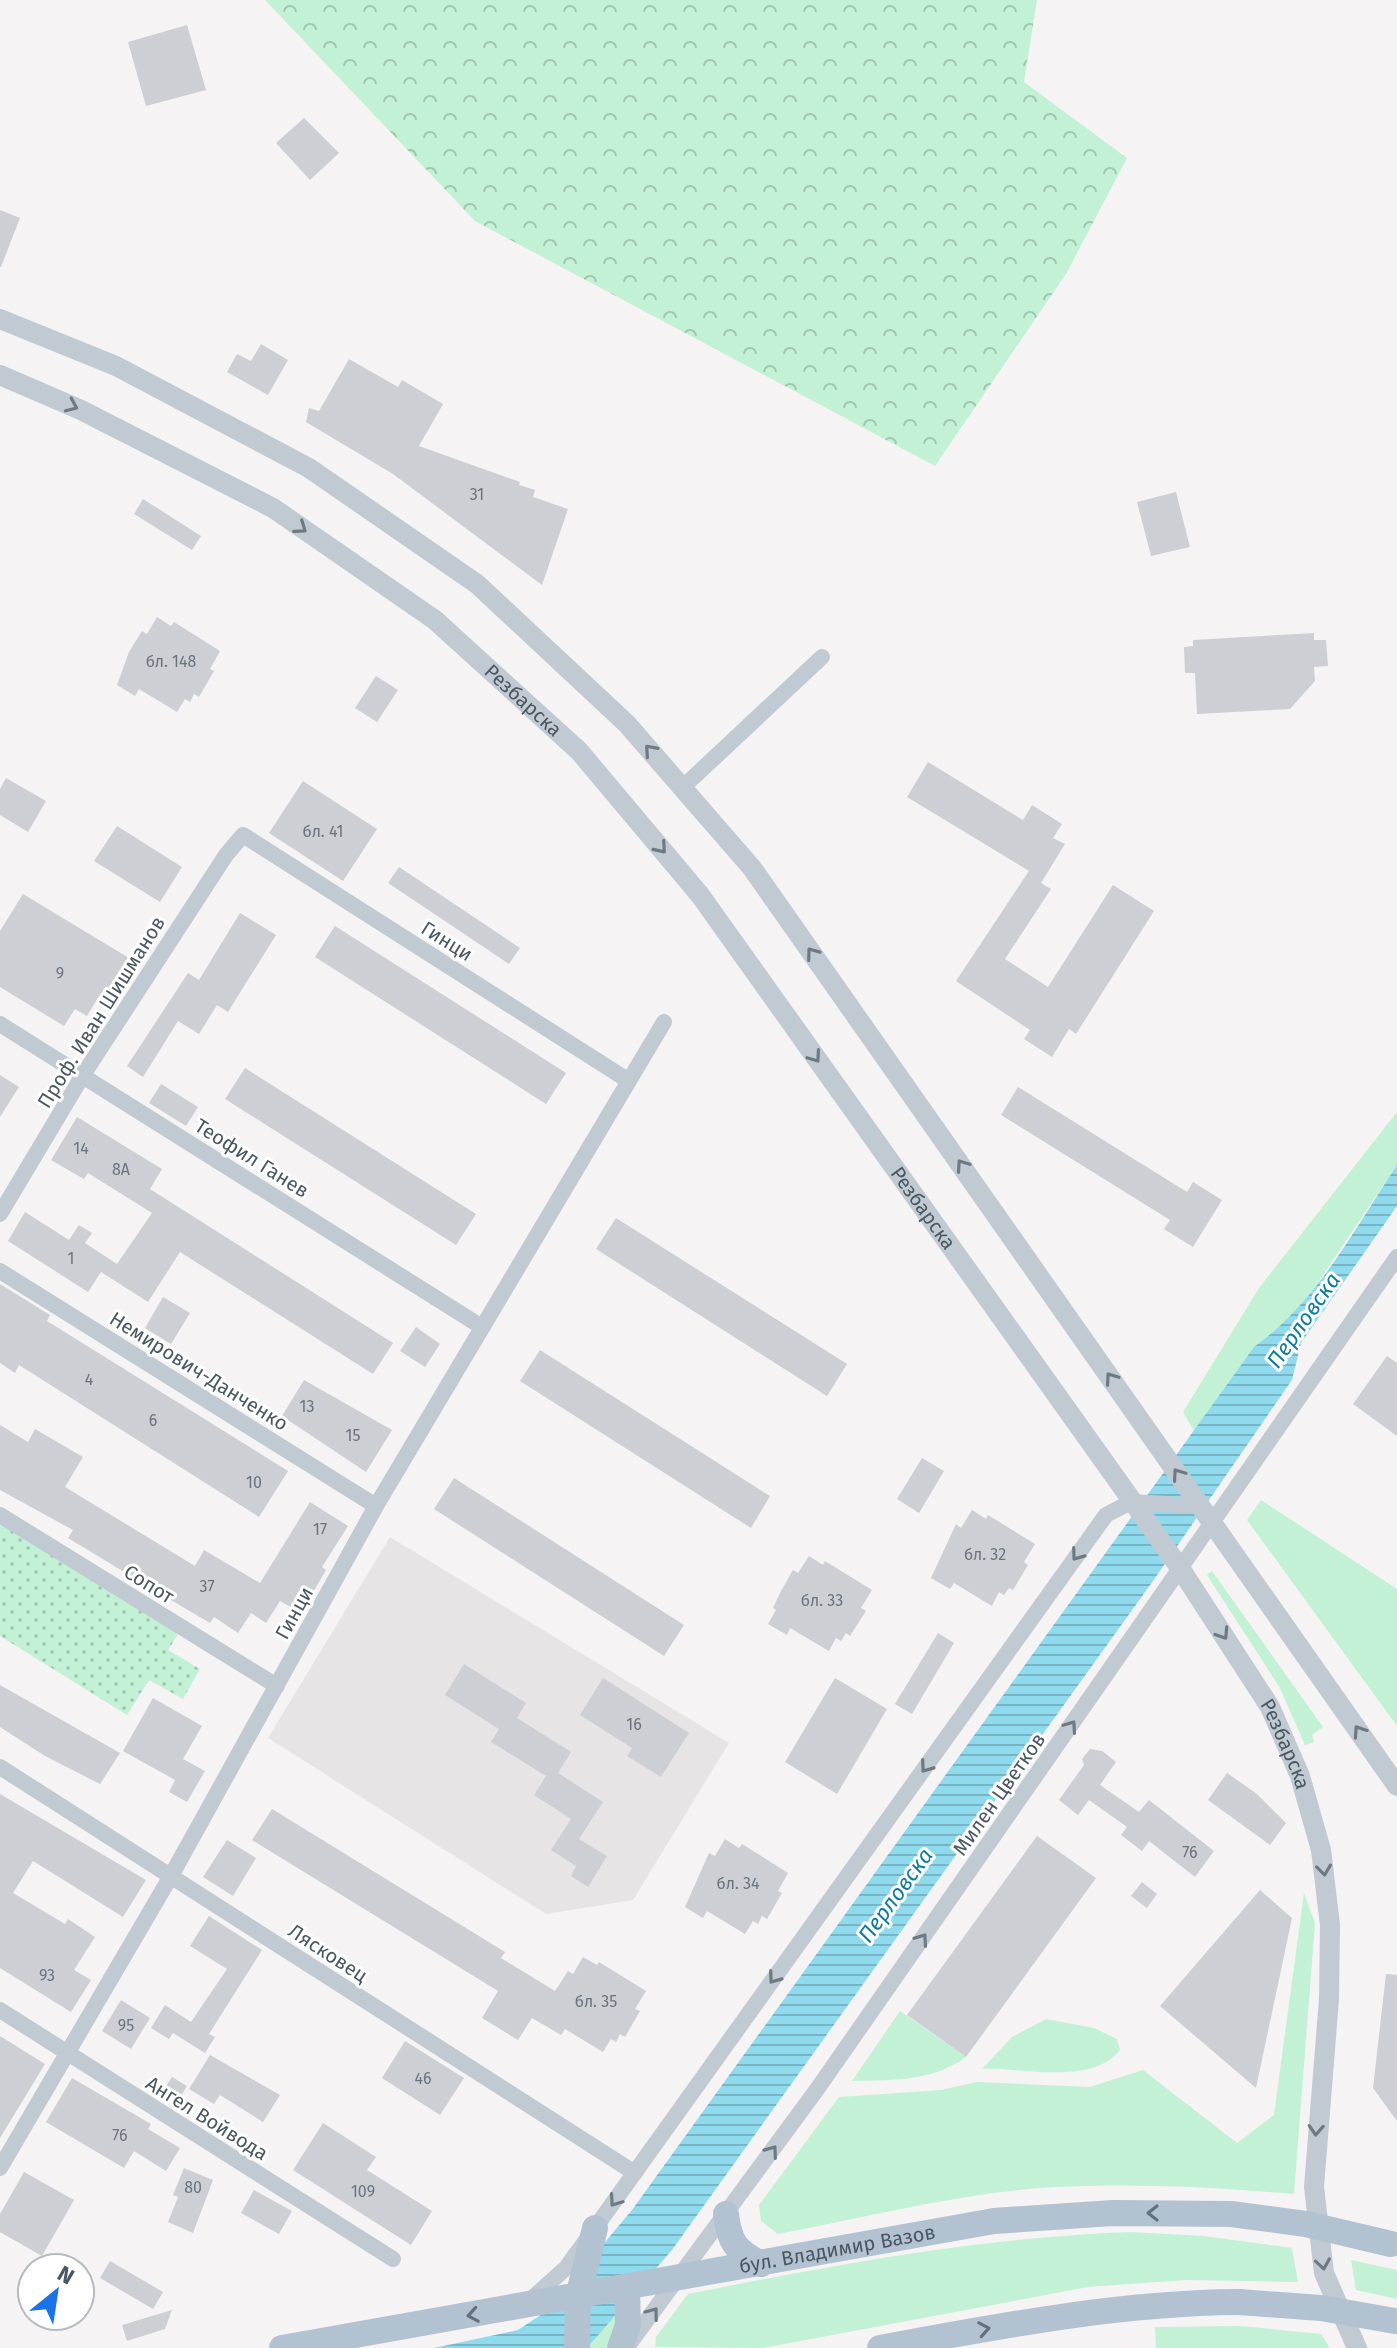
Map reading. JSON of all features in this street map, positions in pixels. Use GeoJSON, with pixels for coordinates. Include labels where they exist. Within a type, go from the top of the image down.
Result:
{"type":"FeatureCollection","features":[{"type":"Feature","properties":{"kind":"main road","name":"бул. Владимир Вазов"},"geometry":{"type":"LineString","coordinates":[[282,2348],[627,2289],[994,2221],[1113,2213],[1231,2214],[1306,2224],[1394,2246]]}},
{"type":"Feature","properties":{"kind":"main road"},"geometry":{"type":"LineString","coordinates":[[726,2214],[728,2237],[734,2248],[761,2264]]}},
{"type":"Feature","properties":{"kind":"main road"},"geometry":{"type":"LineString","coordinates":[[577,2348],[578,2297],[595,2228]]}},
{"type":"Feature","properties":{"kind":"main road"},"geometry":{"type":"LineString","coordinates":[[620,2348],[630,2308],[627,2289]]}},
{"type":"Feature","properties":{"kind":"main road"},"geometry":{"type":"LineString","coordinates":[[880,2348],[1082,2311],[1168,2302],[1239,2302],[1321,2308],[1396,2321]]}},
{"type":"Feature","properties":{"kind":"street"},"geometry":{"type":"LineString","coordinates":[[0,319],[116,366],[309,468],[465,575],[627,724],[752,868],[1397,1786]]}},
{"type":"Feature","properties":{"kind":"street","name":"Резбарска"},"geometry":{"type":"LineString","coordinates":[[0,375],[81,410],[273,508],[435,620],[579,751],[700,895],[1180,1568],[1270,1707],[1300,1776],[1321,1850],[1330,1925],[1329,1999],[1314,2187],[1324,2273],[1357,2348]]}},
{"type":"Feature","properties":{"kind":"street"},"geometry":{"type":"LineString","coordinates":[[682,788],[822,657]]}},
{"type":"Feature","properties":{"kind":"street","name":"Проф. Иван Шишманов"},"geometry":{"type":"LineString","coordinates":[[0,1214],[83,1075],[162,952],[243,835]]}},
{"type":"Feature","properties":{"kind":"street","name":"Гинци"},"geometry":{"type":"LineString","coordinates":[[243,835],[629,1081]]}},
{"type":"Feature","properties":{"kind":"street","name":"Гинци"},"geometry":{"type":"LineString","coordinates":[[0,2168],[171,1876],[376,1506],[664,1022]]}},
{"type":"Feature","properties":{"kind":"street","name":"Теофил Ганев"},"geometry":{"type":"LineString","coordinates":[[0,1024],[482,1327]]}},
{"type":"Feature","properties":{"kind":"street","name":"Милен Цветков"},"geometry":{"type":"LineString","coordinates":[[626,2348],[726,2214],[1213,1525],[1397,1257]]}},
{"type":"Feature","properties":{"kind":"street","name":"Немирович-Данченко"},"geometry":{"type":"LineString","coordinates":[[0,1271],[376,1506]]}},
{"type":"Feature","properties":{"kind":"street"},"geometry":{"type":"LineString","coordinates":[[521,2307],[566,2268],[1106,1515],[1131,1502],[1200,1506]]}},
{"type":"Feature","properties":{"kind":"street","name":"Сопот"},"geometry":{"type":"LineString","coordinates":[[0,1515],[277,1686]]}},
{"type":"Feature","properties":{"kind":"street","name":"Лясковец"},"geometry":{"type":"LineString","coordinates":[[0,1767],[635,2173]]}},
{"type":"Feature","properties":{"kind":"street","name":"Ангел Войвода"},"geometry":{"type":"LineString","coordinates":[[0,2010],[393,2259]]}},
{"type":"Feature","properties":{"kind":"shaded area"},"geometry":{"type":"Polygon","coordinates":[[[390,1537],[729,1743],[633,1900],[546,1914],[268,1738],[390,1537]]]}},
{"type":"Feature","properties":{"kind":"green space"},"geometry":{"type":"Polygon","coordinates":[[[265,0],[1037,0],[1024,82],[1127,158],[1066,274],[935,466],[475,221],[265,0]]]}},
{"type":"Feature","properties":{"kind":"green space"},"geometry":{"type":"Polygon","coordinates":[[[1397,1112],[1397,1165],[1315,1287],[1284,1326],[1254,1347],[1194,1431],[1183,1412],[1259,1288],[1397,1112]]]}},
{"type":"Feature","properties":{"kind":"green space"},"geometry":{"type":"Polygon","coordinates":[[[1261,1500],[1397,1589],[1397,1726],[1247,1520],[1261,1500]]]}},
{"type":"Feature","properties":{"kind":"green space"},"geometry":{"type":"Polygon","coordinates":[[[0,1515],[182,1628],[168,1650],[200,1669],[183,1699],[149,1680],[127,1715],[0,1636],[0,1515]]]}},
{"type":"Feature","properties":{"kind":"green space"},"geometry":{"type":"Polygon","coordinates":[[[1212,1571],[1323,1727],[1312,1735],[1314,1742],[1305,1745],[1280,1688],[1207,1575],[1212,1571]]]}},
{"type":"Feature","properties":{"kind":"green space"},"geometry":{"type":"Polygon","coordinates":[[[1304,1893],[1315,1923],[1294,2194],[1175,2186],[1055,2187],[951,2200],[778,2234],[761,2221],[759,2205],[839,2097],[941,2090],[977,2082],[1090,2087],[1143,2070],[1237,2143],[1274,2115],[1304,1893]]]}},
{"type":"Feature","properties":{"kind":"green space"},"geometry":{"type":"Polygon","coordinates":[[[900,2011],[966,2057],[925,2075],[897,2080],[852,2081],[900,2011]]]}},
{"type":"Feature","properties":{"kind":"green space"},"geometry":{"type":"Polygon","coordinates":[[[1046,2019],[1094,2028],[1117,2039],[1120,2050],[1108,2061],[1075,2071],[982,2069],[1012,2037],[1046,2019]]]}},
{"type":"Feature","properties":{"kind":"green space"},"geometry":{"type":"Polygon","coordinates":[[[1130,2232],[1204,2236],[1292,2248],[1298,2282],[1186,2280],[1088,2287],[763,2348],[655,2347],[656,2337],[688,2294],[962,2246],[1130,2232]]]}},
{"type":"Feature","properties":{"kind":"green space"},"geometry":{"type":"Polygon","coordinates":[[[1351,2260],[1397,2270],[1397,2299],[1356,2290],[1351,2260]]]}},
{"type":"Feature","properties":{"kind":"green space"},"geometry":{"type":"Polygon","coordinates":[[[611,2307],[622,2324],[606,2348],[589,2348],[589,2323],[611,2307]]]}},
{"type":"Feature","properties":{"kind":"green space"},"geometry":{"type":"Polygon","coordinates":[[[1241,2326],[1321,2334],[1330,2348],[1156,2348],[1155,2327],[1241,2326]]]}},
{"type":"Feature","properties":{"kind":"water","name":"Перловска"},"geometry":{"type":"Polygon","coordinates":[[[1397,1165],[1397,1206],[1301,1343],[1292,1380],[1153,1581],[672,2250],[587,2348],[434,2348],[518,2330],[548,2310],[632,2210],[1254,1347],[1277,1329],[1316,1286],[1397,1165]]]}},
{"type":"Feature","properties":{"kind":"building"},"geometry":{"type":"Polygon","coordinates":[[[187,25],[206,90],[146,106],[128,42],[187,25]]]}},
{"type":"Feature","properties":{"kind":"building"},"geometry":{"type":"Polygon","coordinates":[[[304,118],[339,153],[310,180],[276,143],[304,118]]]}},
{"type":"Feature","properties":{"kind":"building"},"geometry":{"type":"Polygon","coordinates":[[[0,210],[20,218],[1,267],[0,267],[0,210]]]}},
{"type":"Feature","properties":{"kind":"building"},"geometry":{"type":"Polygon","coordinates":[[[261,344],[288,360],[268,395],[227,372],[237,354],[251,361],[261,344]]]}},
{"type":"Feature","properties":{"kind":"building"},"geometry":{"type":"Polygon","coordinates":[[[349,359],[398,387],[402,380],[443,404],[419,446],[520,482],[519,485],[535,490],[533,497],[568,509],[542,585],[393,474],[306,422],[309,408],[319,411],[349,359]]]}},
{"type":"Feature","properties":{"kind":"building"},"geometry":{"type":"Polygon","coordinates":[[[1176,492],[1190,547],[1151,556],[1137,502],[1176,492]]]}},
{"type":"Feature","properties":{"kind":"building"},"geometry":{"type":"Polygon","coordinates":[[[143,499],[201,536],[192,550],[134,514],[143,499]]]}},
{"type":"Feature","properties":{"kind":"building"},"geometry":{"type":"Polygon","coordinates":[[[157,617],[171,626],[174,622],[220,651],[210,669],[214,671],[199,697],[194,694],[190,702],[185,699],[177,712],[139,689],[135,696],[117,685],[129,652],[142,631],[147,634],[157,617]]]}},
{"type":"Feature","properties":{"kind":"building"},"geometry":{"type":"Polygon","coordinates":[[[1314,633],[1314,640],[1326,640],[1328,666],[1314,667],[1315,681],[1290,709],[1197,714],[1195,673],[1185,673],[1184,647],[1193,646],[1193,640],[1314,633]]]}},
{"type":"Feature","properties":{"kind":"building"},"geometry":{"type":"Polygon","coordinates":[[[376,676],[398,690],[377,722],[355,708],[376,676]]]}},
{"type":"Feature","properties":{"kind":"building"},"geometry":{"type":"Polygon","coordinates":[[[928,762],[1023,820],[1032,805],[1062,824],[1053,838],[1065,844],[1041,883],[1051,889],[1005,959],[1048,987],[1113,885],[1154,911],[1076,1034],[1069,1029],[1052,1057],[1024,1039],[1030,1030],[956,981],[1029,871],[907,797],[928,762]]]}},
{"type":"Feature","properties":{"kind":"building"},"geometry":{"type":"Polygon","coordinates":[[[6,778],[46,801],[28,832],[0,815],[0,789],[6,778]]]}},
{"type":"Feature","properties":{"kind":"building"},"geometry":{"type":"Polygon","coordinates":[[[303,781],[377,829],[343,881],[269,833],[303,781]]]}},
{"type":"Feature","properties":{"kind":"building"},"geometry":{"type":"Polygon","coordinates":[[[117,826],[182,867],[160,902],[94,861],[117,826]]]}},
{"type":"Feature","properties":{"kind":"building"},"geometry":{"type":"Polygon","coordinates":[[[399,867],[520,948],[509,964],[388,883],[399,867]]]}},
{"type":"Feature","properties":{"kind":"building"},"geometry":{"type":"Polygon","coordinates":[[[23,894],[129,958],[104,999],[99,996],[87,1016],[75,1009],[64,1026],[0,987],[0,931],[23,894]]]}},
{"type":"Feature","properties":{"kind":"building"},"geometry":{"type":"Polygon","coordinates":[[[240,913],[276,935],[228,1012],[217,1005],[199,1034],[178,1021],[143,1077],[127,1066],[188,973],[199,980],[240,913]]]}},
{"type":"Feature","properties":{"kind":"building"},"geometry":{"type":"Polygon","coordinates":[[[335,926],[566,1073],[546,1104],[315,957],[335,926]]]}},
{"type":"Feature","properties":{"kind":"building"},"geometry":{"type":"Polygon","coordinates":[[[245,1068],[476,1214],[456,1245],[225,1099],[245,1068]]]}},
{"type":"Feature","properties":{"kind":"building"},"geometry":{"type":"Polygon","coordinates":[[[0,1075],[19,1087],[0,1117],[0,1075]]]}},
{"type":"Feature","properties":{"kind":"building"},"geometry":{"type":"Polygon","coordinates":[[[161,1084],[198,1107],[186,1126],[149,1103],[161,1084]]]}},
{"type":"Feature","properties":{"kind":"building"},"geometry":{"type":"Polygon","coordinates":[[[1018,1087],[1187,1192],[1193,1182],[1222,1200],[1193,1247],[1164,1229],[1170,1220],[1001,1115],[1018,1087]]]}},
{"type":"Feature","properties":{"kind":"building"},"geometry":{"type":"Polygon","coordinates":[[[77,1117],[162,1169],[150,1189],[393,1343],[373,1374],[180,1252],[148,1302],[101,1272],[88,1292],[8,1241],[25,1212],[69,1240],[79,1225],[92,1233],[85,1243],[117,1264],[152,1213],[88,1173],[84,1179],[51,1160],[77,1117]]]}},
{"type":"Feature","properties":{"kind":"building"},"geometry":{"type":"Polygon","coordinates":[[[616,1218],[847,1364],[827,1396],[596,1249],[616,1218]]]}},
{"type":"Feature","properties":{"kind":"building"},"geometry":{"type":"Polygon","coordinates":[[[0,1284],[50,1315],[47,1321],[288,1471],[259,1517],[19,1365],[15,1373],[0,1363],[0,1284]]]}},
{"type":"Feature","properties":{"kind":"building"},"geometry":{"type":"Polygon","coordinates":[[[163,1297],[190,1313],[171,1344],[145,1328],[163,1297]]]}},
{"type":"Feature","properties":{"kind":"building"},"geometry":{"type":"Polygon","coordinates":[[[416,1327],[440,1344],[425,1367],[400,1351],[416,1327]]]}},
{"type":"Feature","properties":{"kind":"building"},"geometry":{"type":"Polygon","coordinates":[[[540,1350],[770,1496],[751,1528],[520,1381],[540,1350]]]}},
{"type":"Feature","properties":{"kind":"building"},"geometry":{"type":"Polygon","coordinates":[[[1387,1356],[1397,1363],[1397,1436],[1353,1404],[1387,1356]]]}},
{"type":"Feature","properties":{"kind":"building"},"geometry":{"type":"Polygon","coordinates":[[[304,1380],[392,1430],[366,1472],[282,1416],[304,1380]]]}},
{"type":"Feature","properties":{"kind":"building"},"geometry":{"type":"Polygon","coordinates":[[[0,1425],[28,1442],[35,1429],[83,1457],[65,1487],[195,1566],[204,1550],[260,1583],[310,1502],[348,1526],[322,1567],[326,1570],[301,1613],[280,1601],[266,1623],[251,1613],[238,1633],[214,1617],[210,1623],[164,1596],[68,1538],[73,1530],[0,1490],[0,1425]]]}},
{"type":"Feature","properties":{"kind":"building"},"geometry":{"type":"Polygon","coordinates":[[[922,1458],[944,1471],[919,1513],[897,1499],[922,1458]]]}},
{"type":"Feature","properties":{"kind":"building"},"geometry":{"type":"Polygon","coordinates":[[[454,1478],[684,1625],[664,1656],[434,1509],[454,1478]]]}},
{"type":"Feature","properties":{"kind":"building"},"geometry":{"type":"Polygon","coordinates":[[[972,1510],[986,1519],[988,1515],[1035,1544],[1024,1562],[1028,1565],[1013,1590],[1009,1588],[1004,1595],[999,1592],[992,1606],[954,1583],[950,1589],[931,1578],[956,1524],[961,1528],[972,1510]]]}},
{"type":"Feature","properties":{"kind":"building"},"geometry":{"type":"Polygon","coordinates":[[[809,1556],[823,1565],[825,1561],[872,1590],[861,1608],[866,1611],[850,1636],[846,1633],[841,1641],[836,1638],[829,1651],[790,1628],[787,1635],[768,1624],[793,1570],[798,1573],[809,1556]]]}},
{"type":"Feature","properties":{"kind":"building"},"geometry":{"type":"Polygon","coordinates":[[[938,1633],[954,1643],[912,1714],[895,1704],[938,1633]]]}},
{"type":"Feature","properties":{"kind":"building"},"geometry":{"type":"Polygon","coordinates":[[[464,1664],[526,1703],[517,1718],[571,1752],[558,1773],[603,1802],[579,1839],[607,1856],[588,1887],[571,1876],[576,1866],[551,1850],[571,1819],[534,1795],[546,1776],[491,1742],[499,1729],[445,1695],[464,1664]]]}},
{"type":"Feature","properties":{"kind":"building"},"geometry":{"type":"Polygon","coordinates":[[[603,1678],[689,1733],[661,1777],[627,1756],[632,1748],[580,1715],[603,1678]]]}},
{"type":"Feature","properties":{"kind":"building"},"geometry":{"type":"Polygon","coordinates":[[[835,1678],[887,1709],[837,1794],[785,1762],[835,1678]]]}},
{"type":"Feature","properties":{"kind":"building"},"geometry":{"type":"Polygon","coordinates":[[[0,1685],[120,1753],[100,1784],[45,1756],[0,1727],[0,1685]]]}},
{"type":"Feature","properties":{"kind":"building"},"geometry":{"type":"Polygon","coordinates":[[[153,1698],[202,1726],[183,1759],[205,1771],[187,1802],[169,1792],[175,1780],[123,1751],[153,1698]]]}},
{"type":"Feature","properties":{"kind":"building"},"geometry":{"type":"Polygon","coordinates":[[[1090,1749],[1102,1751],[1116,1762],[1100,1785],[1139,1812],[1149,1800],[1214,1851],[1195,1877],[1149,1841],[1142,1851],[1121,1835],[1127,1827],[1089,1800],[1078,1815],[1059,1800],[1084,1765],[1082,1759],[1090,1749]]]}},
{"type":"Feature","properties":{"kind":"building"},"geometry":{"type":"Polygon","coordinates":[[[1227,1773],[1257,1794],[1286,1823],[1270,1845],[1208,1800],[1227,1773]]]}},
{"type":"Feature","properties":{"kind":"building"},"geometry":{"type":"Polygon","coordinates":[[[0,1794],[146,1880],[123,1917],[33,1861],[13,1893],[65,1924],[68,1919],[95,1937],[74,1970],[91,1980],[71,2012],[0,1968],[0,1794]]]}},
{"type":"Feature","properties":{"kind":"building"},"geometry":{"type":"Polygon","coordinates":[[[272,1809],[505,1952],[501,1958],[555,1991],[568,1971],[573,1974],[583,1957],[597,1965],[599,1962],[646,1991],[635,2009],[640,2011],[625,2037],[620,2034],[616,2042],[611,2039],[603,2052],[565,2029],[561,2035],[532,2018],[518,2040],[482,2018],[498,1991],[252,1840],[272,1809]]]}},
{"type":"Feature","properties":{"kind":"building"},"geometry":{"type":"Polygon","coordinates":[[[1037,1836],[1096,1878],[966,2057],[907,2015],[1037,1836]]]}},
{"type":"Feature","properties":{"kind":"building"},"geometry":{"type":"Polygon","coordinates":[[[725,1839],[739,1848],[742,1844],[788,1873],[778,1891],[782,1893],[767,1919],[762,1916],[758,1924],[753,1921],[745,1934],[707,1911],[703,1918],[685,1907],[709,1853],[715,1856],[725,1839]]]}},
{"type":"Feature","properties":{"kind":"building"},"geometry":{"type":"Polygon","coordinates":[[[227,1840],[256,1858],[233,1896],[203,1877],[227,1840]]]}},
{"type":"Feature","properties":{"kind":"building"},"geometry":{"type":"Polygon","coordinates":[[[1142,1882],[1157,1894],[1147,1908],[1131,1896],[1142,1882]]]}},
{"type":"Feature","properties":{"kind":"building"},"geometry":{"type":"Polygon","coordinates":[[[1260,1890],[1292,1918],[1256,2088],[1160,2006],[1260,1890]]]}},
{"type":"Feature","properties":{"kind":"building"},"geometry":{"type":"Polygon","coordinates":[[[209,1916],[262,1950],[209,2034],[215,2037],[205,2053],[173,2033],[169,2039],[151,2028],[165,2005],[191,2022],[227,1969],[190,1946],[209,1916]]]}},
{"type":"Feature","properties":{"kind":"building"},"geometry":{"type":"Polygon","coordinates":[[[1386,1974],[1397,1975],[1397,2121],[1373,2088],[1386,1974]]]}},
{"type":"Feature","properties":{"kind":"building"},"geometry":{"type":"Polygon","coordinates":[[[121,2000],[150,2018],[131,2049],[102,2031],[121,2000]]]}},
{"type":"Feature","properties":{"kind":"building"},"geometry":{"type":"Polygon","coordinates":[[[0,2036],[45,2064],[0,2138],[0,2036]]]}},
{"type":"Feature","properties":{"kind":"building"},"geometry":{"type":"Polygon","coordinates":[[[405,2041],[464,2078],[440,2115],[382,2078],[405,2041]]]}},
{"type":"Feature","properties":{"kind":"building"},"geometry":{"type":"Polygon","coordinates":[[[210,2055],[280,2095],[263,2122],[220,2095],[214,2104],[189,2089],[210,2055]]]}},
{"type":"Feature","properties":{"kind":"building"},"geometry":{"type":"Polygon","coordinates":[[[172,2077],[187,2086],[178,2101],[162,2092],[172,2077]]]}},
{"type":"Feature","properties":{"kind":"building"},"geometry":{"type":"Polygon","coordinates":[[[72,2078],[151,2124],[148,2129],[180,2148],[166,2171],[134,2151],[124,2168],[46,2122],[72,2078]]]}},
{"type":"Feature","properties":{"kind":"building"},"geometry":{"type":"Polygon","coordinates":[[[323,2123],[376,2157],[367,2170],[432,2211],[411,2245],[293,2170],[323,2123]]]}},
{"type":"Feature","properties":{"kind":"building"},"geometry":{"type":"Polygon","coordinates":[[[184,2168],[213,2180],[193,2233],[168,2222],[178,2197],[173,2195],[184,2168]]]}},
{"type":"Feature","properties":{"kind":"building"},"geometry":{"type":"Polygon","coordinates":[[[24,2172],[74,2200],[44,2252],[35,2252],[0,2232],[0,2214],[24,2172]]]}},
{"type":"Feature","properties":{"kind":"building"},"geometry":{"type":"Polygon","coordinates":[[[254,2190],[292,2211],[279,2234],[241,2213],[254,2190]]]}},
{"type":"Feature","properties":{"kind":"building"},"geometry":{"type":"Polygon","coordinates":[[[110,2261],[163,2292],[153,2309],[100,2278],[110,2261]]]}},
{"type":"Feature","properties":{"kind":"building"},"geometry":{"type":"Polygon","coordinates":[[[172,2310],[165,2329],[127,2341],[122,2325],[172,2310]]]}}]}
